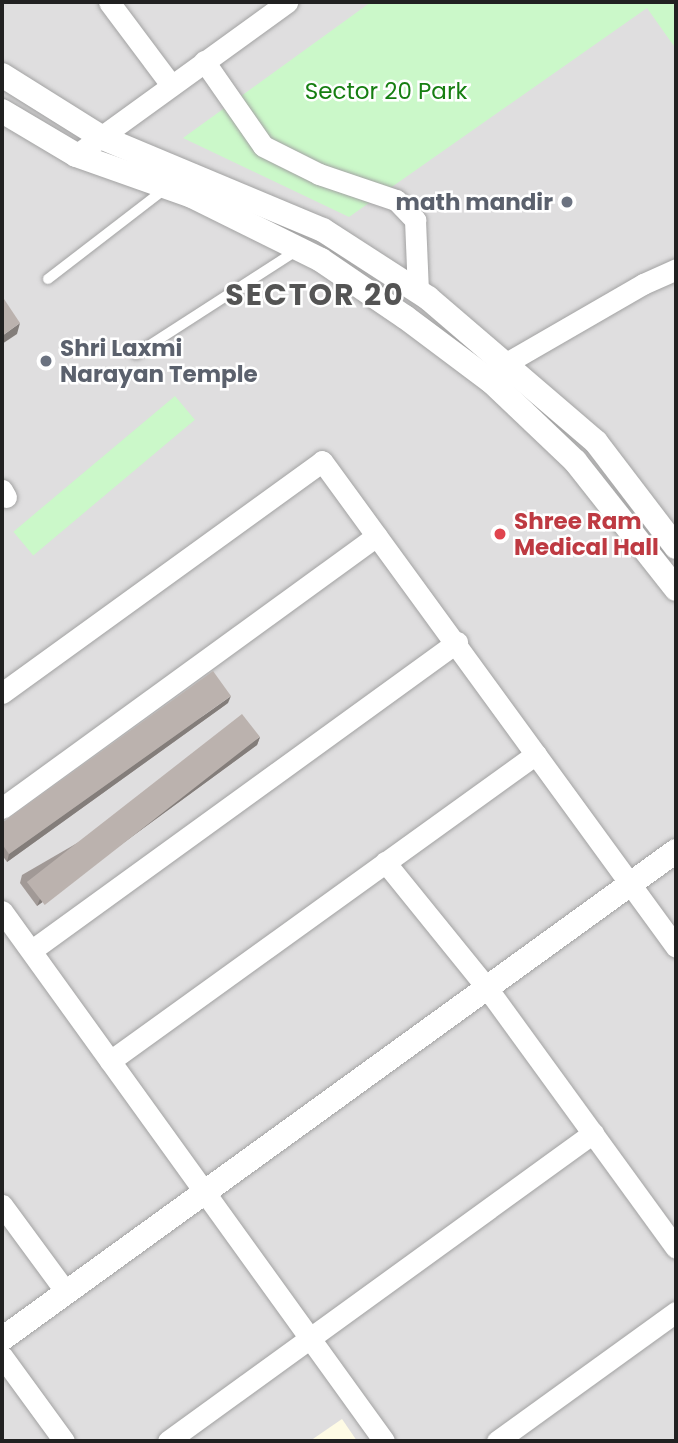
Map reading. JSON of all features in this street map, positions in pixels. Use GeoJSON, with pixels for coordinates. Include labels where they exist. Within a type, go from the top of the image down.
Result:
{"type":"FeatureCollection","features":[{"type":"Feature","properties":{"kind":"street"},"geometry":{"type":"LineString","coordinates":[[109,2],[171,85]]}},
{"type":"Feature","properties":{"kind":"street"},"geometry":{"type":"LineString","coordinates":[[76,155],[287,2]]}},
{"type":"Feature","properties":{"kind":"street"},"geometry":{"type":"LineString","coordinates":[[204,61],[263,146],[320,174],[396,200],[415,220],[418,292]]}},
{"type":"Feature","properties":{"kind":"street"},"geometry":{"type":"LineString","coordinates":[[2,75],[103,138],[323,230],[418,292],[508,362],[596,442],[676,547]]}},
{"type":"Feature","properties":{"kind":"street"},"geometry":{"type":"LineString","coordinates":[[2,111],[76,155],[168,188],[299,249],[405,317],[492,382],[575,461],[676,589]]}},
{"type":"Feature","properties":{"kind":"street"},"geometry":{"type":"LineString","coordinates":[[508,362],[643,284],[676,269]]}},
{"type":"Feature","properties":{"kind":"street"},"geometry":{"type":"LineString","coordinates":[[2,693],[322,461],[457,642],[676,947]]}},
{"type":"Feature","properties":{"kind":"street"},"geometry":{"type":"LineString","coordinates":[[2,808],[377,536]]}},
{"type":"Feature","properties":{"kind":"street"},"geometry":{"type":"LineString","coordinates":[[32,950],[457,642]]}},
{"type":"Feature","properties":{"kind":"street"},"geometry":{"type":"LineString","coordinates":[[110,1061],[536,754]]}},
{"type":"Feature","properties":{"kind":"street"},"geometry":{"type":"LineString","coordinates":[[2,1339],[676,851]]}},
{"type":"Feature","properties":{"kind":"street"},"geometry":{"type":"LineString","coordinates":[[385,862],[487,988],[676,1248]]}},
{"type":"Feature","properties":{"kind":"street"},"geometry":{"type":"LineString","coordinates":[[2,911],[384,1441]]}},
{"type":"Feature","properties":{"kind":"street"},"geometry":{"type":"LineString","coordinates":[[167,1441],[593,1133]]}},
{"type":"Feature","properties":{"kind":"street"},"geometry":{"type":"LineString","coordinates":[[2,1205],[66,1292]]}},
{"type":"Feature","properties":{"kind":"street"},"geometry":{"type":"LineString","coordinates":[[498,1441],[676,1312]]}},
{"type":"Feature","properties":{"kind":"street"},"geometry":{"type":"LineString","coordinates":[[2,1356],[64,1441]]}},
{"type":"Feature","properties":{"kind":"lane"},"geometry":{"type":"LineString","coordinates":[[48,279],[168,188]]}},
{"type":"Feature","properties":{"kind":"lane"},"geometry":{"type":"LineString","coordinates":[[136,354],[299,249],[323,230]]}},
{"type":"Feature","properties":{"kind":"shaded area"},"geometry":{"type":"Polygon","coordinates":[[[2,2],[676,2],[676,1441],[2,1441],[2,2]]]}},
{"type":"Feature","properties":{"kind":"shaded area"},"geometry":{"type":"Polygon","coordinates":[[[342,1419],[357,1441],[310,1441],[342,1419]]]}},
{"type":"Feature","properties":{"kind":"green space","name":"Sector 20 Park"},"geometry":{"type":"Polygon","coordinates":[[[371,2],[676,2],[676,49],[647,8],[349,217],[183,138],[371,2]]]}},
{"type":"Feature","properties":{"kind":"green space"},"geometry":{"type":"Polygon","coordinates":[[[175,396],[195,420],[33,555],[13,532],[175,396]]]}},
{"type":"Feature","properties":{"kind":"building"},"geometry":{"type":"Polygon","coordinates":[[[2,296],[20,323],[2,336],[2,296]]]}},
{"type":"Feature","properties":{"kind":"building"},"geometry":{"type":"Polygon","coordinates":[[[213,671],[231,696],[9,854],[2,844],[2,823],[213,671]]]}},
{"type":"Feature","properties":{"kind":"building"},"geometry":{"type":"Polygon","coordinates":[[[242,714],[260,737],[45,905],[27,882],[242,714]]]}},
{"type":"Feature","properties":{"kind":"place","name":"math mandir"},"geometry":{"type":"Point","coordinates":[567,202]}},
{"type":"Feature","properties":{"kind":"place","name":"Shri Laxmi Narayan Temple"},"geometry":{"type":"Point","coordinates":[46,361]}},
{"type":"Feature","properties":{"kind":"place","name":"Shree Ram Medical Hall"},"geometry":{"type":"Point","coordinates":[500,534]}},
{"type":"Feature","properties":{"kind":"district","name":"SECTOR 20"},"geometry":{"type":"Point","coordinates":[315,295]}}]}
